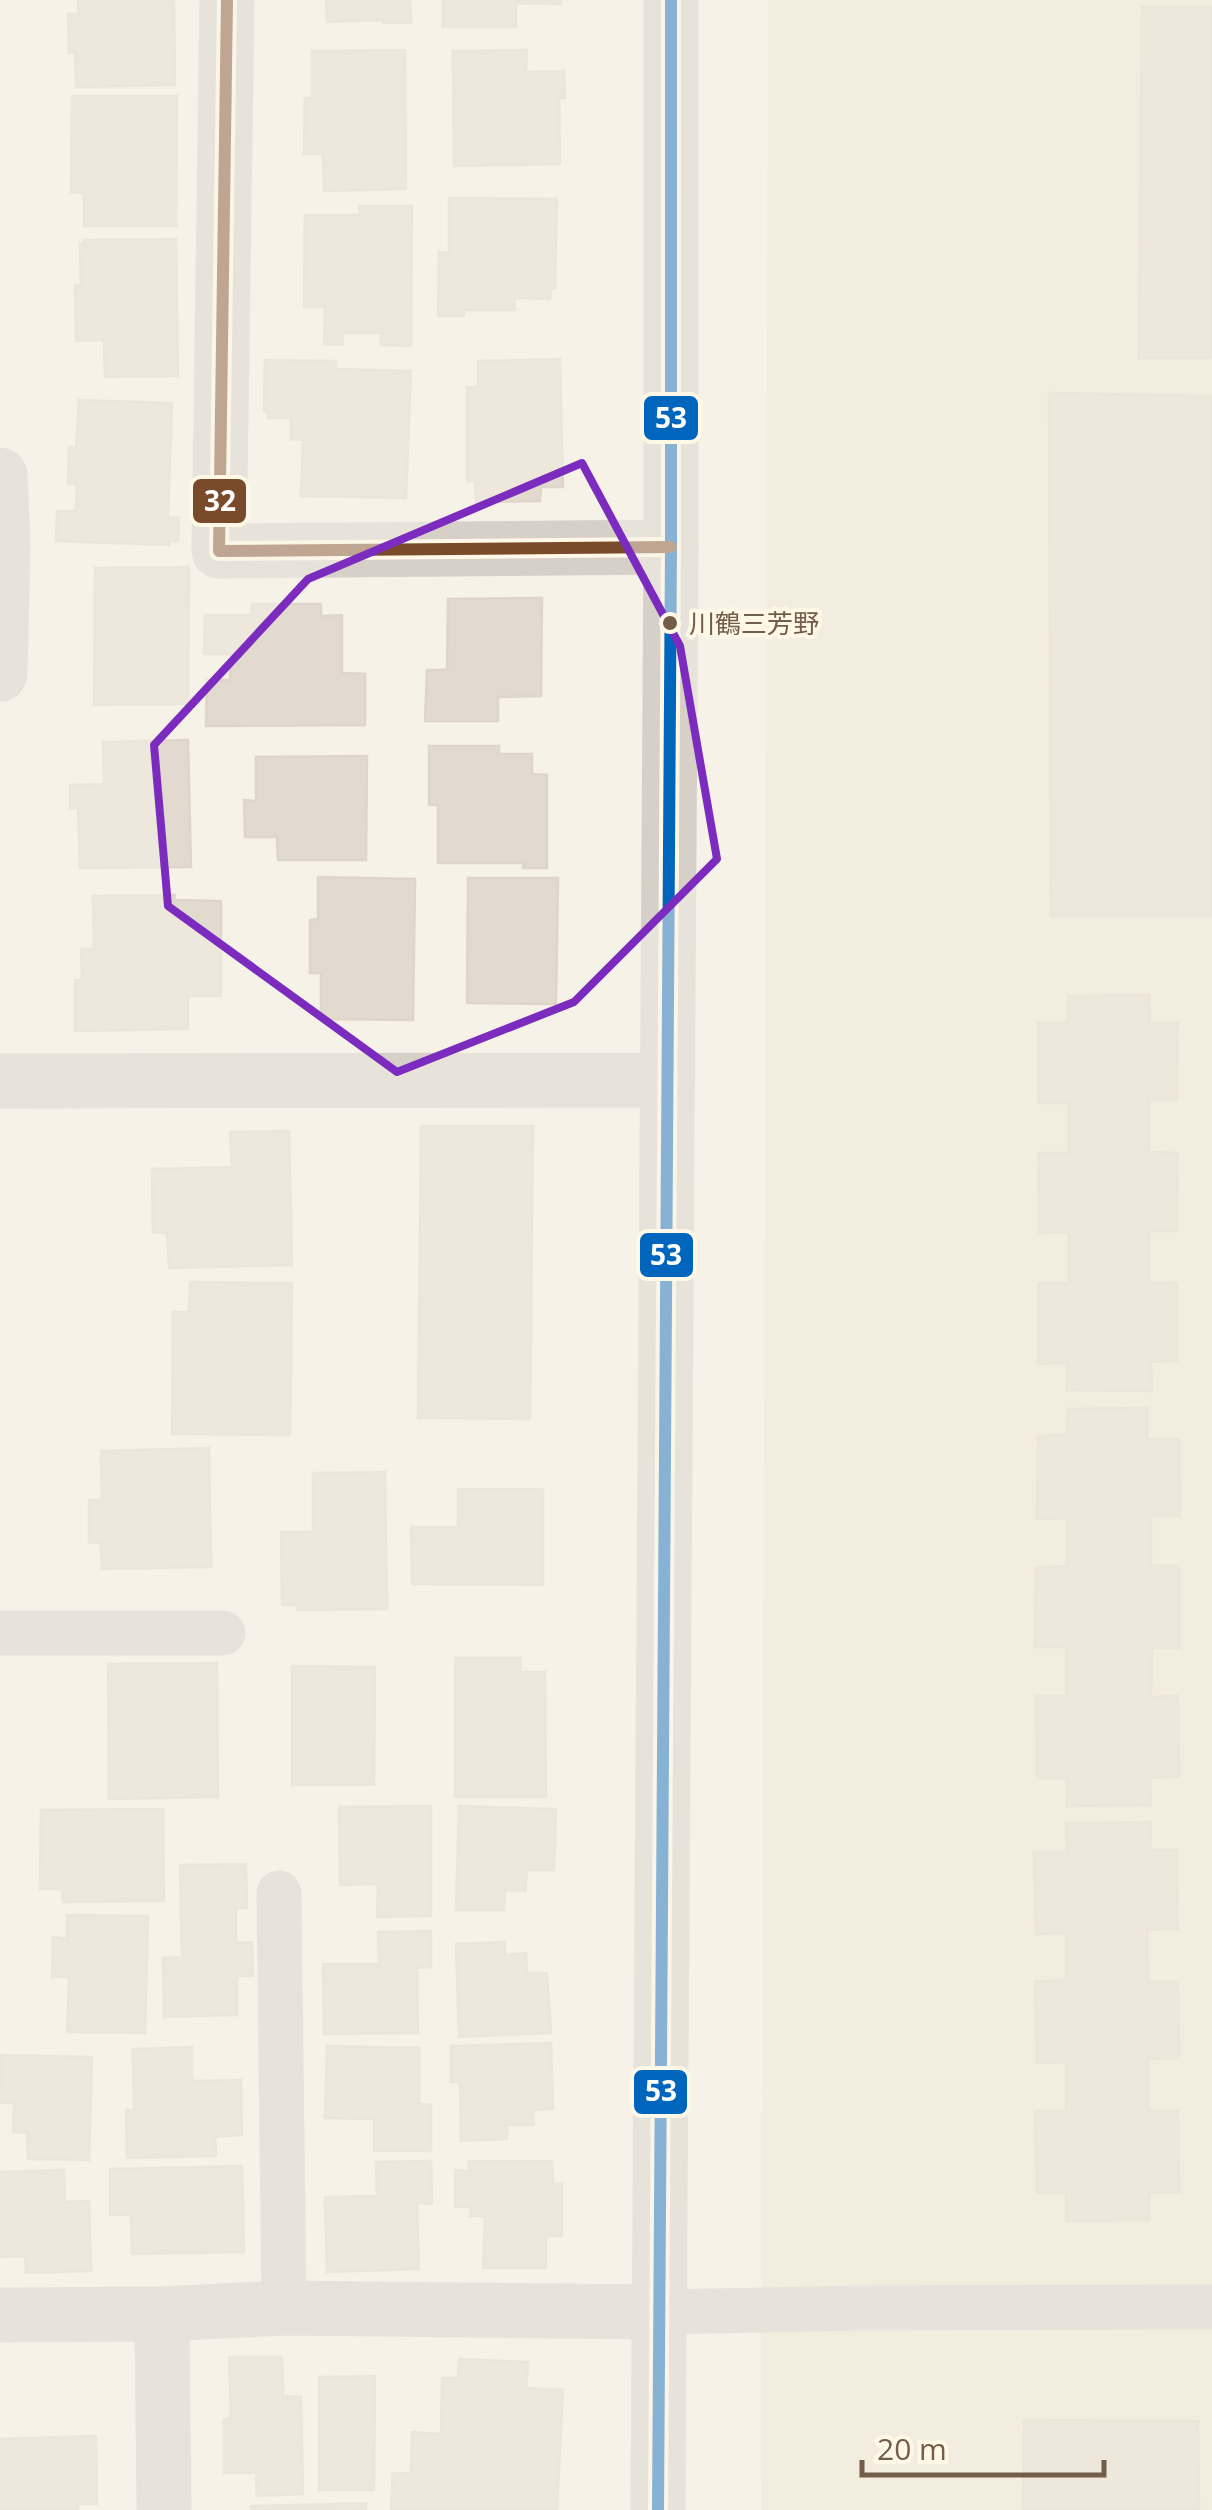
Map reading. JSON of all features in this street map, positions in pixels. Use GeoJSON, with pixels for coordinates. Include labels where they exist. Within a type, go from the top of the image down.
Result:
{"type":"FeatureCollection","features":[{"type":"Feature","properties":{"kind":"street"},"geometry":{"type":"LineString","coordinates":[[227,0],[219,551],[671,548]]}},
{"type":"Feature","properties":{"kind":"street"},"geometry":{"type":"LineString","coordinates":[[658,2510],[671,0]]}},
{"type":"Feature","properties":{"kind":"street"},"geometry":{"type":"LineString","coordinates":[[0,475],[0,674]]}},
{"type":"Feature","properties":{"kind":"street"},"geometry":{"type":"LineString","coordinates":[[0,1081],[665,1080]]}},
{"type":"Feature","properties":{"kind":"street"},"geometry":{"type":"LineString","coordinates":[[0,2315],[284,2308],[657,2312]]}},
{"type":"Feature","properties":{"kind":"street"},"geometry":{"type":"LineString","coordinates":[[162,2314],[164,2510]]}},
{"type":"Feature","properties":{"kind":"lane"},"geometry":{"type":"LineString","coordinates":[[0,1633],[223,1634]]}},
{"type":"Feature","properties":{"kind":"lane"},"geometry":{"type":"LineString","coordinates":[[279,1893],[284,2308]]}},
{"type":"Feature","properties":{"kind":"lane"},"geometry":{"type":"LineString","coordinates":[[657,2312],[1212,2307]]}},
{"type":"Feature","properties":{"kind":"highlighted area"},"geometry":{"type":"Polygon","coordinates":[[[582,463],[680,646],[717,859],[574,1002],[397,1072],[168,906],[154,745],[308,579],[582,463]]]}},
{"type":"Feature","properties":{"kind":"shaded area"},"geometry":{"type":"Polygon","coordinates":[[[768,0],[1212,0],[1212,2510],[761,2510],[768,0]]]}},
{"type":"Feature","properties":{"kind":"building"},"geometry":{"type":"Polygon","coordinates":[[[78,0],[174,0],[175,85],[76,87],[75,52],[69,53],[68,14],[78,14],[78,0]]]}},
{"type":"Feature","properties":{"kind":"building"},"geometry":{"type":"Polygon","coordinates":[[[326,0],[410,0],[411,23],[327,22],[326,0]]]}},
{"type":"Feature","properties":{"kind":"building"},"geometry":{"type":"Polygon","coordinates":[[[443,0],[561,0],[561,4],[516,3],[516,27],[443,27],[443,0]]]}},
{"type":"Feature","properties":{"kind":"building"},"geometry":{"type":"Polygon","coordinates":[[[1142,7],[1212,7],[1212,358],[1139,358],[1142,7]]]}},
{"type":"Feature","properties":{"kind":"building"},"geometry":{"type":"Polygon","coordinates":[[[405,50],[406,189],[324,191],[323,154],[304,154],[305,98],[312,98],[312,51],[405,50]]]}},
{"type":"Feature","properties":{"kind":"building"},"geometry":{"type":"Polygon","coordinates":[[[527,50],[526,72],[564,71],[565,98],[559,98],[560,164],[454,166],[453,51],[527,50]]]}},
{"type":"Feature","properties":{"kind":"building"},"geometry":{"type":"Polygon","coordinates":[[[72,96],[177,96],[176,226],[84,226],[84,193],[71,192],[72,96]]]}},
{"type":"Feature","properties":{"kind":"building"},"geometry":{"type":"Polygon","coordinates":[[[449,198],[557,199],[555,288],[551,289],[550,299],[514,298],[515,310],[464,310],[464,316],[438,316],[439,252],[449,253],[449,198]]]}},
{"type":"Feature","properties":{"kind":"building"},"geometry":{"type":"Polygon","coordinates":[[[359,206],[412,206],[411,346],[381,345],[381,333],[342,333],[343,345],[324,344],[325,307],[304,307],[305,215],[360,215],[359,206]]]}},
{"type":"Feature","properties":{"kind":"building"},"geometry":{"type":"Polygon","coordinates":[[[176,239],[178,376],[105,377],[104,340],[76,341],[75,285],[81,285],[80,243],[176,239]]]}},
{"type":"Feature","properties":{"kind":"building"},"geometry":{"type":"Polygon","coordinates":[[[560,359],[563,487],[541,487],[540,501],[476,502],[475,481],[467,481],[467,387],[478,387],[478,361],[560,359]]]}},
{"type":"Feature","properties":{"kind":"building"},"geometry":{"type":"Polygon","coordinates":[[[265,360],[336,361],[335,369],[411,371],[406,498],[301,496],[303,440],[291,439],[291,418],[268,418],[264,411],[265,360]]]}},
{"type":"Feature","properties":{"kind":"building"},"geometry":{"type":"Polygon","coordinates":[[[1049,393],[1212,396],[1212,916],[1051,916],[1049,393]]]}},
{"type":"Feature","properties":{"kind":"building"},"geometry":{"type":"Polygon","coordinates":[[[79,400],[172,403],[168,517],[179,518],[178,541],[169,541],[169,545],[56,541],[57,511],[76,511],[77,484],[68,484],[69,447],[76,448],[79,400]]]}},
{"type":"Feature","properties":{"kind":"building"},"geometry":{"type":"Polygon","coordinates":[[[189,567],[188,704],[94,705],[95,568],[189,567]]]}},
{"type":"Feature","properties":{"kind":"building"},"geometry":{"type":"Polygon","coordinates":[[[542,598],[541,696],[498,697],[498,721],[425,721],[427,670],[447,670],[448,599],[542,598]]]}},
{"type":"Feature","properties":{"kind":"building"},"geometry":{"type":"Polygon","coordinates":[[[252,604],[321,604],[321,616],[342,615],[342,673],[365,674],[365,725],[206,726],[207,680],[230,680],[231,654],[204,654],[205,615],[252,615],[252,604]]]}},
{"type":"Feature","properties":{"kind":"building"},"geometry":{"type":"Polygon","coordinates":[[[188,740],[191,867],[80,868],[78,808],[70,808],[70,785],[104,784],[103,742],[188,740]]]}},
{"type":"Feature","properties":{"kind":"building"},"geometry":{"type":"Polygon","coordinates":[[[429,746],[499,746],[499,754],[532,754],[532,774],[547,775],[547,868],[523,868],[524,863],[438,863],[438,805],[429,805],[429,746]]]}},
{"type":"Feature","properties":{"kind":"building"},"geometry":{"type":"Polygon","coordinates":[[[367,756],[366,860],[278,860],[277,837],[245,837],[244,800],[256,801],[256,757],[367,756]]]}},
{"type":"Feature","properties":{"kind":"building"},"geometry":{"type":"Polygon","coordinates":[[[318,877],[415,879],[413,1020],[321,1019],[321,973],[310,973],[310,920],[318,919],[318,877]]]}},
{"type":"Feature","properties":{"kind":"building"},"geometry":{"type":"Polygon","coordinates":[[[468,878],[558,878],[556,1004],[467,1003],[468,878]]]}},
{"type":"Feature","properties":{"kind":"building"},"geometry":{"type":"Polygon","coordinates":[[[175,895],[174,900],[221,901],[221,996],[188,996],[188,1029],[75,1031],[75,980],[82,980],[81,949],[94,949],[93,896],[175,895]]]}},
{"type":"Feature","properties":{"kind":"building"},"geometry":{"type":"Polygon","coordinates":[[[1149,995],[1150,1023],[1178,1023],[1177,1100],[1149,1100],[1149,1152],[1178,1153],[1177,1231],[1149,1231],[1149,1283],[1177,1283],[1177,1361],[1151,1362],[1152,1391],[1067,1390],[1067,1363],[1038,1364],[1038,1283],[1069,1283],[1069,1232],[1039,1233],[1038,1153],[1069,1153],[1069,1103],[1038,1103],[1038,1023],[1068,1023],[1068,996],[1149,995]]]}},
{"type":"Feature","properties":{"kind":"building"},"geometry":{"type":"Polygon","coordinates":[[[421,1126],[533,1126],[530,1419],[418,1418],[421,1126]]]}},
{"type":"Feature","properties":{"kind":"building"},"geometry":{"type":"Polygon","coordinates":[[[289,1131],[292,1265],[169,1268],[167,1233],[153,1232],[152,1169],[232,1167],[230,1132],[289,1131]]]}},
{"type":"Feature","properties":{"kind":"building"},"geometry":{"type":"Polygon","coordinates":[[[190,1282],[292,1283],[290,1435],[172,1434],[173,1312],[189,1312],[190,1282]]]}},
{"type":"Feature","properties":{"kind":"building"},"geometry":{"type":"Polygon","coordinates":[[[1147,1408],[1147,1439],[1179,1439],[1180,1516],[1151,1516],[1151,1566],[1179,1566],[1179,1648],[1152,1648],[1151,1697],[1178,1696],[1179,1777],[1150,1778],[1151,1805],[1067,1806],[1067,1778],[1037,1778],[1036,1696],[1066,1696],[1066,1647],[1035,1647],[1036,1567],[1067,1566],[1067,1518],[1037,1519],[1038,1436],[1067,1435],[1068,1409],[1147,1408]]]}},
{"type":"Feature","properties":{"kind":"building"},"geometry":{"type":"Polygon","coordinates":[[[209,1448],[211,1567],[102,1569],[101,1543],[89,1543],[89,1500],[102,1500],[101,1451],[209,1448]]]}},
{"type":"Feature","properties":{"kind":"building"},"geometry":{"type":"Polygon","coordinates":[[[385,1472],[387,1609],[297,1610],[296,1605],[282,1605],[281,1532],[313,1532],[313,1473],[385,1472]]]}},
{"type":"Feature","properties":{"kind":"building"},"geometry":{"type":"Polygon","coordinates":[[[458,1489],[543,1489],[543,1585],[412,1584],[411,1527],[458,1527],[458,1489]]]}},
{"type":"Feature","properties":{"kind":"building"},"geometry":{"type":"Polygon","coordinates":[[[455,1658],[521,1658],[520,1672],[545,1672],[546,1797],[455,1797],[455,1658]]]}},
{"type":"Feature","properties":{"kind":"building"},"geometry":{"type":"Polygon","coordinates":[[[217,1663],[218,1797],[109,1799],[108,1664],[217,1663]]]}},
{"type":"Feature","properties":{"kind":"building"},"geometry":{"type":"Polygon","coordinates":[[[292,1666],[375,1667],[374,1785],[292,1785],[292,1666]]]}},
{"type":"Feature","properties":{"kind":"building"},"geometry":{"type":"Polygon","coordinates":[[[431,1806],[431,1916],[377,1917],[378,1884],[340,1885],[339,1807],[431,1806]]]}},
{"type":"Feature","properties":{"kind":"building"},"geometry":{"type":"Polygon","coordinates":[[[459,1806],[556,1809],[554,1870],[527,1870],[525,1891],[505,1890],[504,1910],[456,1910],[459,1806]]]}},
{"type":"Feature","properties":{"kind":"building"},"geometry":{"type":"Polygon","coordinates":[[[163,1809],[164,1901],[63,1902],[62,1889],[40,1889],[41,1810],[163,1809]]]}},
{"type":"Feature","properties":{"kind":"building"},"geometry":{"type":"Polygon","coordinates":[[[1151,1822],[1150,1850],[1177,1850],[1178,1929],[1147,1930],[1148,1982],[1178,1982],[1179,2058],[1148,2059],[1148,2111],[1178,2111],[1179,2192],[1149,2193],[1149,2220],[1066,2221],[1066,2193],[1037,2193],[1035,2111],[1066,2111],[1066,2062],[1037,2063],[1035,1982],[1066,1980],[1066,1933],[1036,1934],[1034,1852],[1067,1852],[1066,1823],[1151,1822]]]}},
{"type":"Feature","properties":{"kind":"building"},"geometry":{"type":"Polygon","coordinates":[[[246,1864],[247,1908],[236,1908],[236,1943],[252,1942],[253,1976],[237,1976],[237,2015],[164,2017],[163,1958],[182,1957],[180,1865],[246,1864]]]}},
{"type":"Feature","properties":{"kind":"building"},"geometry":{"type":"Polygon","coordinates":[[[67,1915],[148,1916],[145,2033],[67,2032],[69,1977],[52,1977],[53,1937],[67,1939],[67,1915]]]}},
{"type":"Feature","properties":{"kind":"building"},"geometry":{"type":"Polygon","coordinates":[[[431,1931],[431,1967],[417,1968],[418,2033],[324,2034],[323,1964],[379,1964],[378,1932],[431,1931]]]}},
{"type":"Feature","properties":{"kind":"building"},"geometry":{"type":"Polygon","coordinates":[[[505,1942],[505,1955],[526,1953],[527,1973],[547,1973],[551,2033],[459,2037],[456,1944],[505,1942]]]}},
{"type":"Feature","properties":{"kind":"building"},"geometry":{"type":"Polygon","coordinates":[[[551,2043],[553,2109],[533,2110],[534,2125],[507,2125],[507,2139],[461,2141],[460,2082],[451,2082],[451,2046],[551,2043]]]}},
{"type":"Feature","properties":{"kind":"building"},"geometry":{"type":"Polygon","coordinates":[[[327,2046],[419,2048],[419,2104],[431,2105],[431,2151],[374,2151],[374,2119],[325,2118],[327,2046]]]}},
{"type":"Feature","properties":{"kind":"building"},"geometry":{"type":"Polygon","coordinates":[[[192,2047],[192,2081],[241,2080],[242,2135],[215,2137],[216,2156],[127,2158],[126,2110],[134,2110],[133,2049],[192,2047]]]}},
{"type":"Feature","properties":{"kind":"building"},"geometry":{"type":"Polygon","coordinates":[[[1,2055],[92,2057],[89,2160],[28,2159],[27,2133],[13,2132],[14,2103],[0,2103],[1,2055]]]}},
{"type":"Feature","properties":{"kind":"building"},"geometry":{"type":"Polygon","coordinates":[[[431,2161],[432,2204],[417,2203],[419,2269],[327,2272],[325,2197],[377,2196],[376,2162],[431,2161]]]}},
{"type":"Feature","properties":{"kind":"building"},"geometry":{"type":"Polygon","coordinates":[[[469,2161],[552,2161],[553,2184],[562,2184],[562,2236],[546,2236],[546,2268],[483,2268],[485,2216],[470,2216],[471,2207],[455,2207],[455,2170],[469,2171],[469,2161]]]}},
{"type":"Feature","properties":{"kind":"building"},"geometry":{"type":"Polygon","coordinates":[[[242,2166],[244,2252],[132,2254],[131,2215],[110,2215],[110,2169],[242,2166]]]}},
{"type":"Feature","properties":{"kind":"building"},"geometry":{"type":"Polygon","coordinates":[[[64,2170],[65,2202],[89,2201],[91,2271],[26,2273],[25,2256],[0,2257],[0,2172],[64,2170]]]}},
{"type":"Feature","properties":{"kind":"building"},"geometry":{"type":"Polygon","coordinates":[[[229,2357],[282,2357],[283,2396],[301,2397],[303,2494],[257,2496],[256,2473],[224,2473],[224,2419],[231,2418],[229,2357]]]}},
{"type":"Feature","properties":{"kind":"building"},"geometry":{"type":"Polygon","coordinates":[[[459,2359],[528,2362],[526,2388],[563,2390],[557,2510],[391,2510],[393,2473],[411,2473],[412,2432],[441,2434],[442,2378],[458,2378],[459,2359]]]}},
{"type":"Feature","properties":{"kind":"building"},"geometry":{"type":"Polygon","coordinates":[[[375,2376],[374,2490],[319,2490],[319,2377],[375,2376]]]}},
{"type":"Feature","properties":{"kind":"building"},"geometry":{"type":"Polygon","coordinates":[[[1024,2420],[1198,2421],[1199,2510],[1023,2510],[1024,2420]]]}},
{"type":"Feature","properties":{"kind":"building"},"geometry":{"type":"Polygon","coordinates":[[[96,2436],[97,2504],[78,2504],[78,2510],[0,2510],[0,2439],[96,2436]]]}},
{"type":"Feature","properties":{"kind":"building"},"geometry":{"type":"Polygon","coordinates":[[[366,2503],[366,2510],[251,2510],[251,2506],[366,2503]]]}},
{"type":"Feature","properties":{"kind":"transit line","name":"32"},"geometry":{"type":"LineString","coordinates":[[227,0],[219,551],[671,547]]}},
{"type":"Feature","properties":{"kind":"transit line","name":"53"},"geometry":{"type":"LineString","coordinates":[[658,2510],[671,0]]}},
{"type":"Feature","properties":{"kind":"place","name":"川鶴三芳野"},"geometry":{"type":"Point","coordinates":[670,623]}}]}
